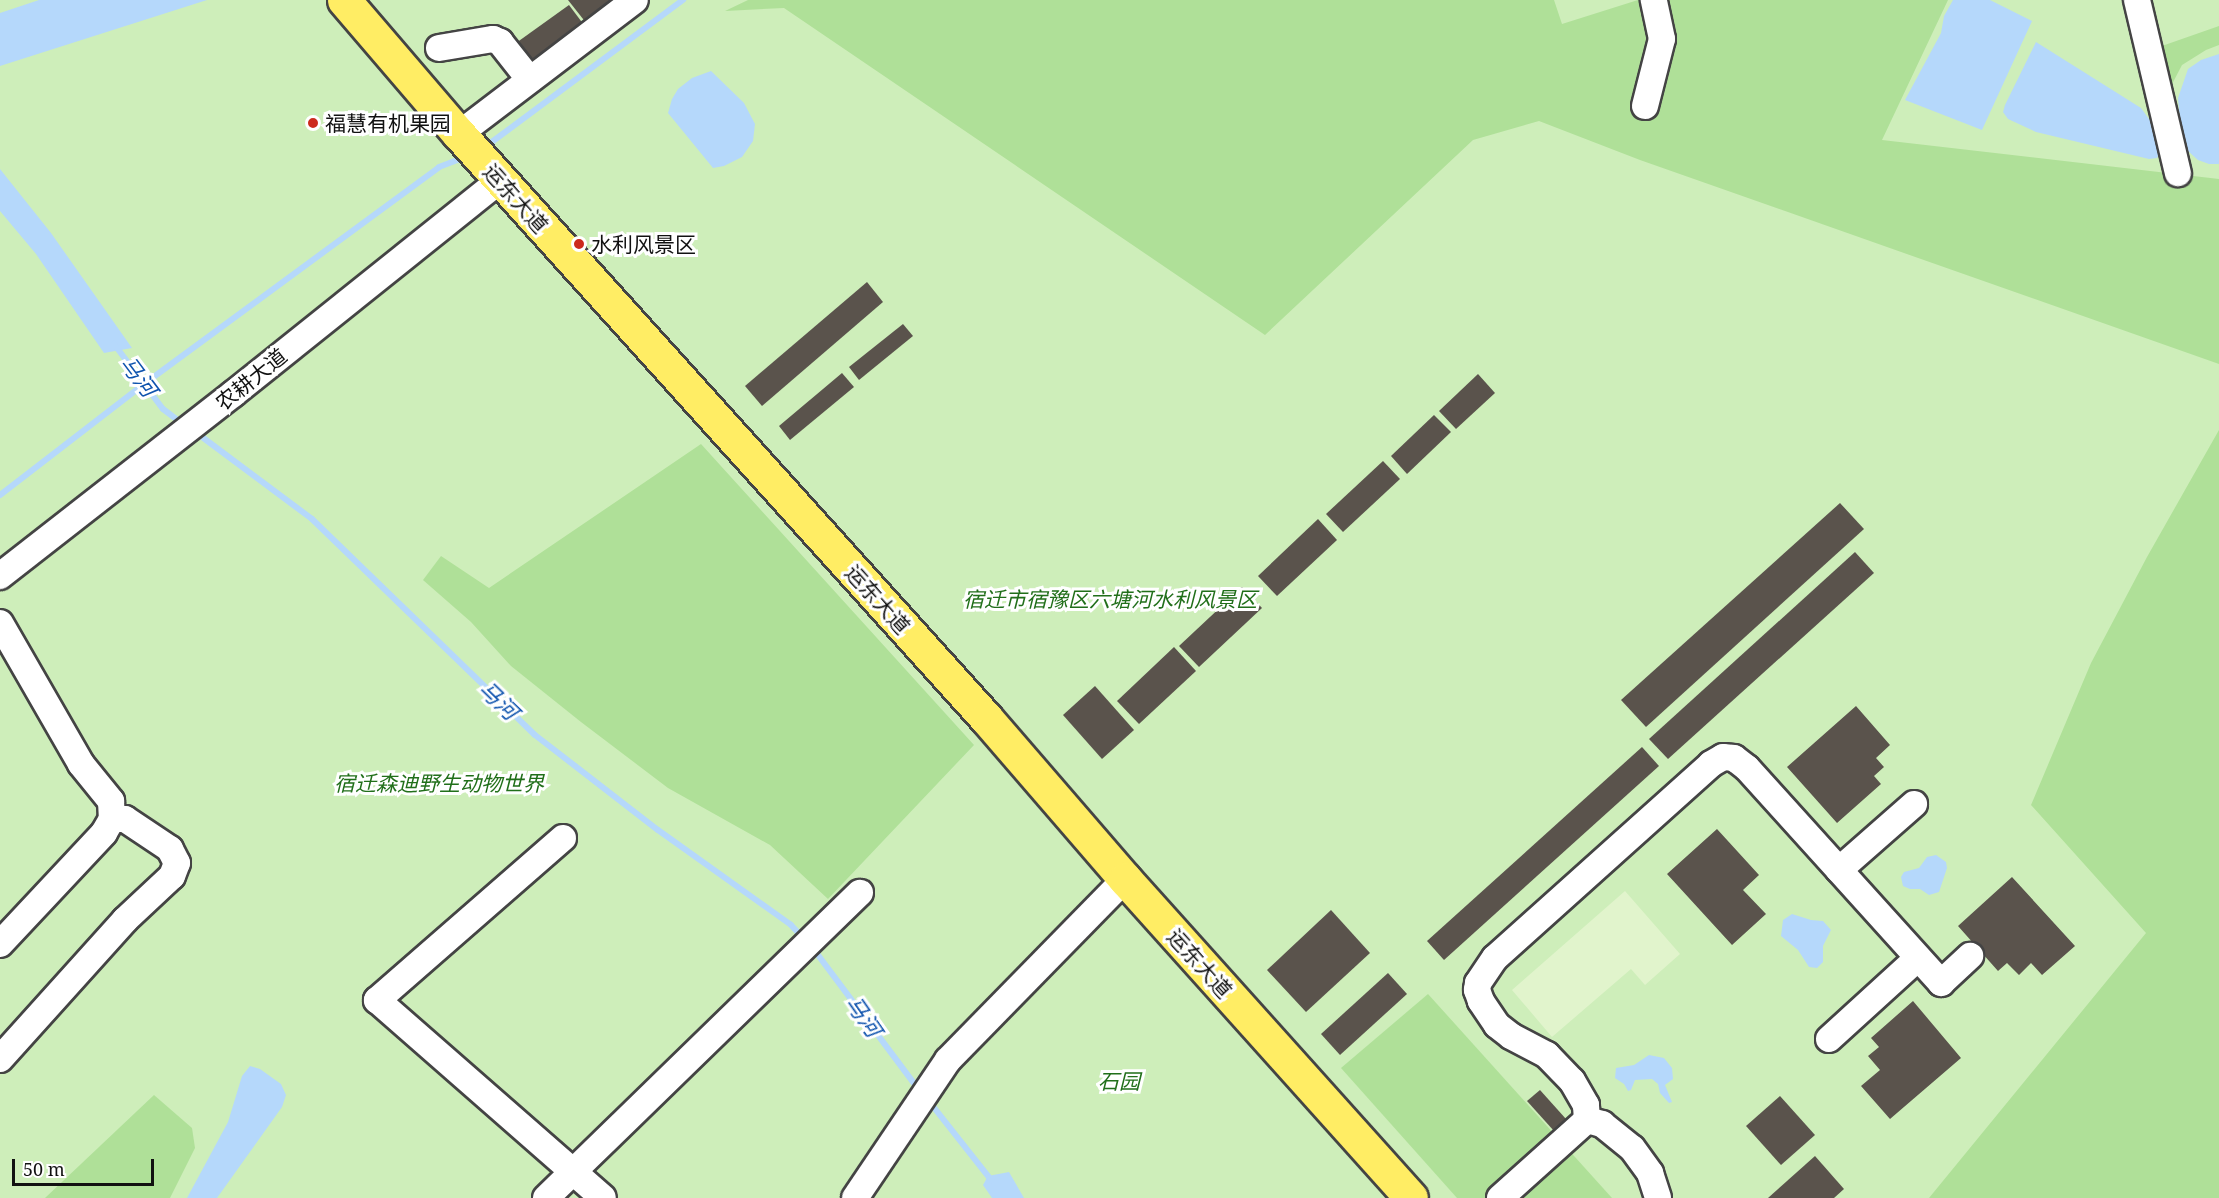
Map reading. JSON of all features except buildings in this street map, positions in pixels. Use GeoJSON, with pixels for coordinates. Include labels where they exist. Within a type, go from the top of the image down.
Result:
{"type":"FeatureCollection","features":[{"type":"Feature","properties":{"kind":"main road","name":"运东大道"},"geometry":{"type":"LineString","coordinates":[[344,0],[459,134],[986,718],[1125,879],[1411,1198]]}},
{"type":"Feature","properties":{"kind":"street"},"geometry":{"type":"LineString","coordinates":[[459,134],[635,0]]}},
{"type":"Feature","properties":{"kind":"street"},"geometry":{"type":"LineString","coordinates":[[1645,106],[1662,39],[1654,0]]}},
{"type":"Feature","properties":{"kind":"street"},"geometry":{"type":"LineString","coordinates":[[2137,0],[2178,173]]}},
{"type":"Feature","properties":{"kind":"street"},"geometry":{"type":"LineString","coordinates":[[439,48],[493,39],[500,42],[530,80]]}},
{"type":"Feature","properties":{"kind":"street","name":"农耕大道"},"geometry":{"type":"LineString","coordinates":[[0,576],[233,394],[500,180]]}},
{"type":"Feature","properties":{"kind":"street"},"geometry":{"type":"LineString","coordinates":[[0,623],[81,765],[111,801],[112,819],[104,833],[0,944]]}},
{"type":"Feature","properties":{"kind":"street"},"geometry":{"type":"LineString","coordinates":[[1587,1120],[1586,1105],[1563,1070],[1547,1055],[1511,1036],[1489,1015],[1477,990],[1485,968],[1711,764],[1723,757],[1734,758],[1747,768],[1941,983],[1970,956]]}},
{"type":"Feature","properties":{"kind":"street"},"geometry":{"type":"LineString","coordinates":[[1839,870],[1914,804]]}},
{"type":"Feature","properties":{"kind":"street"},"geometry":{"type":"LineString","coordinates":[[0,1059],[125,920],[172,876],[177,863],[170,849],[125,819],[112,819]]}},
{"type":"Feature","properties":{"kind":"street"},"geometry":{"type":"LineString","coordinates":[[563,837],[377,1000],[603,1198]]}},
{"type":"Feature","properties":{"kind":"street"},"geometry":{"type":"LineString","coordinates":[[855,1198],[948,1060],[1125,879]]}},
{"type":"Feature","properties":{"kind":"street"},"geometry":{"type":"LineString","coordinates":[[546,1198],[860,893]]}},
{"type":"Feature","properties":{"kind":"street"},"geometry":{"type":"LineString","coordinates":[[1829,1039],[1918,958]]}},
{"type":"Feature","properties":{"kind":"street"},"geometry":{"type":"LineString","coordinates":[[1500,1198],[1587,1120]]}},
{"type":"Feature","properties":{"kind":"street"},"geometry":{"type":"LineString","coordinates":[[1587,1120],[1602,1124],[1632,1148],[1650,1173],[1658,1198]]}},
{"type":"Feature","properties":{"kind":"green space","name":"宿迁市宿豫区六塘河水利风景区"},"geometry":{"type":"Polygon","coordinates":[[[0,0],[2219,0],[2219,1198],[0,1198],[0,0]]]}},
{"type":"Feature","properties":{"kind":"green space"},"geometry":{"type":"Polygon","coordinates":[[[748,0],[1554,0],[1562,24],[1638,0],[1948,0],[1882,140],[2219,179],[2219,364],[1640,160],[1539,121],[1473,140],[1265,335],[784,8],[725,11],[748,0]]]}},
{"type":"Feature","properties":{"kind":"green space"},"geometry":{"type":"Polygon","coordinates":[[[2219,26],[2219,45],[2182,65],[2170,88],[2159,47],[2219,26]]]}},
{"type":"Feature","properties":{"kind":"green space"},"geometry":{"type":"Polygon","coordinates":[[[2219,430],[2219,1198],[1929,1198],[2146,933],[2031,805],[2091,663],[2147,557],[2219,430]]]}},
{"type":"Feature","properties":{"kind":"green space"},"geometry":{"type":"Polygon","coordinates":[[[701,444],[974,745],[828,899],[770,845],[668,788],[581,722],[511,666],[471,622],[423,580],[441,556],[489,588],[701,444]]]}},
{"type":"Feature","properties":{"kind":"green space"},"geometry":{"type":"Polygon","coordinates":[[[1625,891],[1680,954],[1645,985],[1631,969],[1552,1037],[1512,990],[1625,891]]]}},
{"type":"Feature","properties":{"kind":"green space"},"geometry":{"type":"Polygon","coordinates":[[[1428,994],[1612,1198],[1457,1198],[1341,1068],[1428,994]]]}},
{"type":"Feature","properties":{"kind":"green space"},"geometry":{"type":"Polygon","coordinates":[[[154,1095],[192,1128],[195,1148],[170,1198],[45,1198],[154,1095]]]}},
{"type":"Feature","properties":{"kind":"water"},"geometry":{"type":"Polygon","coordinates":[[[39,0],[207,0],[0,66],[0,13],[39,0]]]}},
{"type":"Feature","properties":{"kind":"water"},"geometry":{"type":"Polygon","coordinates":[[[1953,0],[1990,0],[2032,21],[1982,130],[1905,100],[1941,33],[1944,16],[1953,0]]]}},
{"type":"Feature","properties":{"kind":"water"},"geometry":{"type":"Polygon","coordinates":[[[2036,42],[2141,108],[2154,126],[2161,150],[2157,158],[2149,159],[2036,132],[2008,119],[2003,112],[2005,105],[2036,42]]]}},
{"type":"Feature","properties":{"kind":"water"},"geometry":{"type":"Polygon","coordinates":[[[2219,54],[2219,164],[2209,164],[2198,160],[2188,151],[2181,133],[2178,98],[2188,69],[2201,60],[2219,54]]]}},
{"type":"Feature","properties":{"kind":"water"},"geometry":{"type":"Polygon","coordinates":[[[711,71],[744,103],[755,124],[753,141],[742,157],[724,166],[713,168],[668,113],[678,89],[692,78],[711,71]]]}},
{"type":"Feature","properties":{"kind":"water"},"geometry":{"type":"Polygon","coordinates":[[[0,169],[51,233],[132,348],[104,353],[36,254],[0,211],[0,169]]]}},
{"type":"Feature","properties":{"kind":"water"},"geometry":{"type":"Polygon","coordinates":[[[1936,855],[1946,862],[1947,868],[1939,892],[1929,895],[1920,889],[1903,886],[1901,877],[1904,872],[1919,868],[1927,857],[1936,855]]]}},
{"type":"Feature","properties":{"kind":"water"},"geometry":{"type":"Polygon","coordinates":[[[1792,914],[1823,921],[1831,930],[1823,946],[1823,962],[1817,968],[1809,967],[1798,950],[1781,936],[1783,920],[1792,914]]]}},
{"type":"Feature","properties":{"kind":"water"},"geometry":{"type":"Polygon","coordinates":[[[1649,1055],[1664,1058],[1672,1068],[1673,1079],[1665,1085],[1672,1102],[1669,1103],[1660,1093],[1658,1084],[1652,1079],[1635,1080],[1631,1090],[1628,1091],[1624,1084],[1615,1078],[1616,1068],[1634,1065],[1649,1055]]]}},
{"type":"Feature","properties":{"kind":"water"},"geometry":{"type":"Polygon","coordinates":[[[250,1066],[260,1069],[281,1084],[286,1095],[282,1107],[217,1198],[187,1198],[228,1122],[242,1076],[250,1066]]]}},
{"type":"Feature","properties":{"kind":"water"},"geometry":{"type":"Polygon","coordinates":[[[1009,1172],[1024,1198],[992,1198],[983,1185],[988,1176],[1009,1172]]]}},
{"type":"Feature","properties":{"kind":"waterway"},"geometry":{"type":"LineString","coordinates":[[489,144],[683,0]]}},
{"type":"Feature","properties":{"kind":"waterway"},"geometry":{"type":"LineString","coordinates":[[0,495],[144,384],[439,167],[465,157]]}},
{"type":"Feature","properties":{"kind":"waterway","name":"马河"},"geometry":{"type":"LineString","coordinates":[[114,344],[163,409],[183,424]]}},
{"type":"Feature","properties":{"kind":"waterway","name":"马河"},"geometry":{"type":"LineString","coordinates":[[194,431],[312,519],[535,735],[658,830],[791,925],[805,940]]}},
{"type":"Feature","properties":{"kind":"waterway","name":"马河"},"geometry":{"type":"LineString","coordinates":[[812,947],[919,1090]]}},
{"type":"Feature","properties":{"kind":"waterway","name":"马河"},"geometry":{"type":"LineString","coordinates":[[928,1100],[992,1181]]}},
{"type":"Feature","properties":{"kind":"place","name":"福慧有机果园"},"geometry":{"type":"Point","coordinates":[313,123]}},
{"type":"Feature","properties":{"kind":"place","name":"水利风景区"},"geometry":{"type":"Point","coordinates":[579,244]}},
{"type":"Feature","properties":{"kind":"park label","name":"宿迁森迪野生动物世界"},"geometry":{"type":"Point","coordinates":[439,783]}},
{"type":"Feature","properties":{"kind":"park label","name":"石园"},"geometry":{"type":"Point","coordinates":[1119,1081]}}]}
